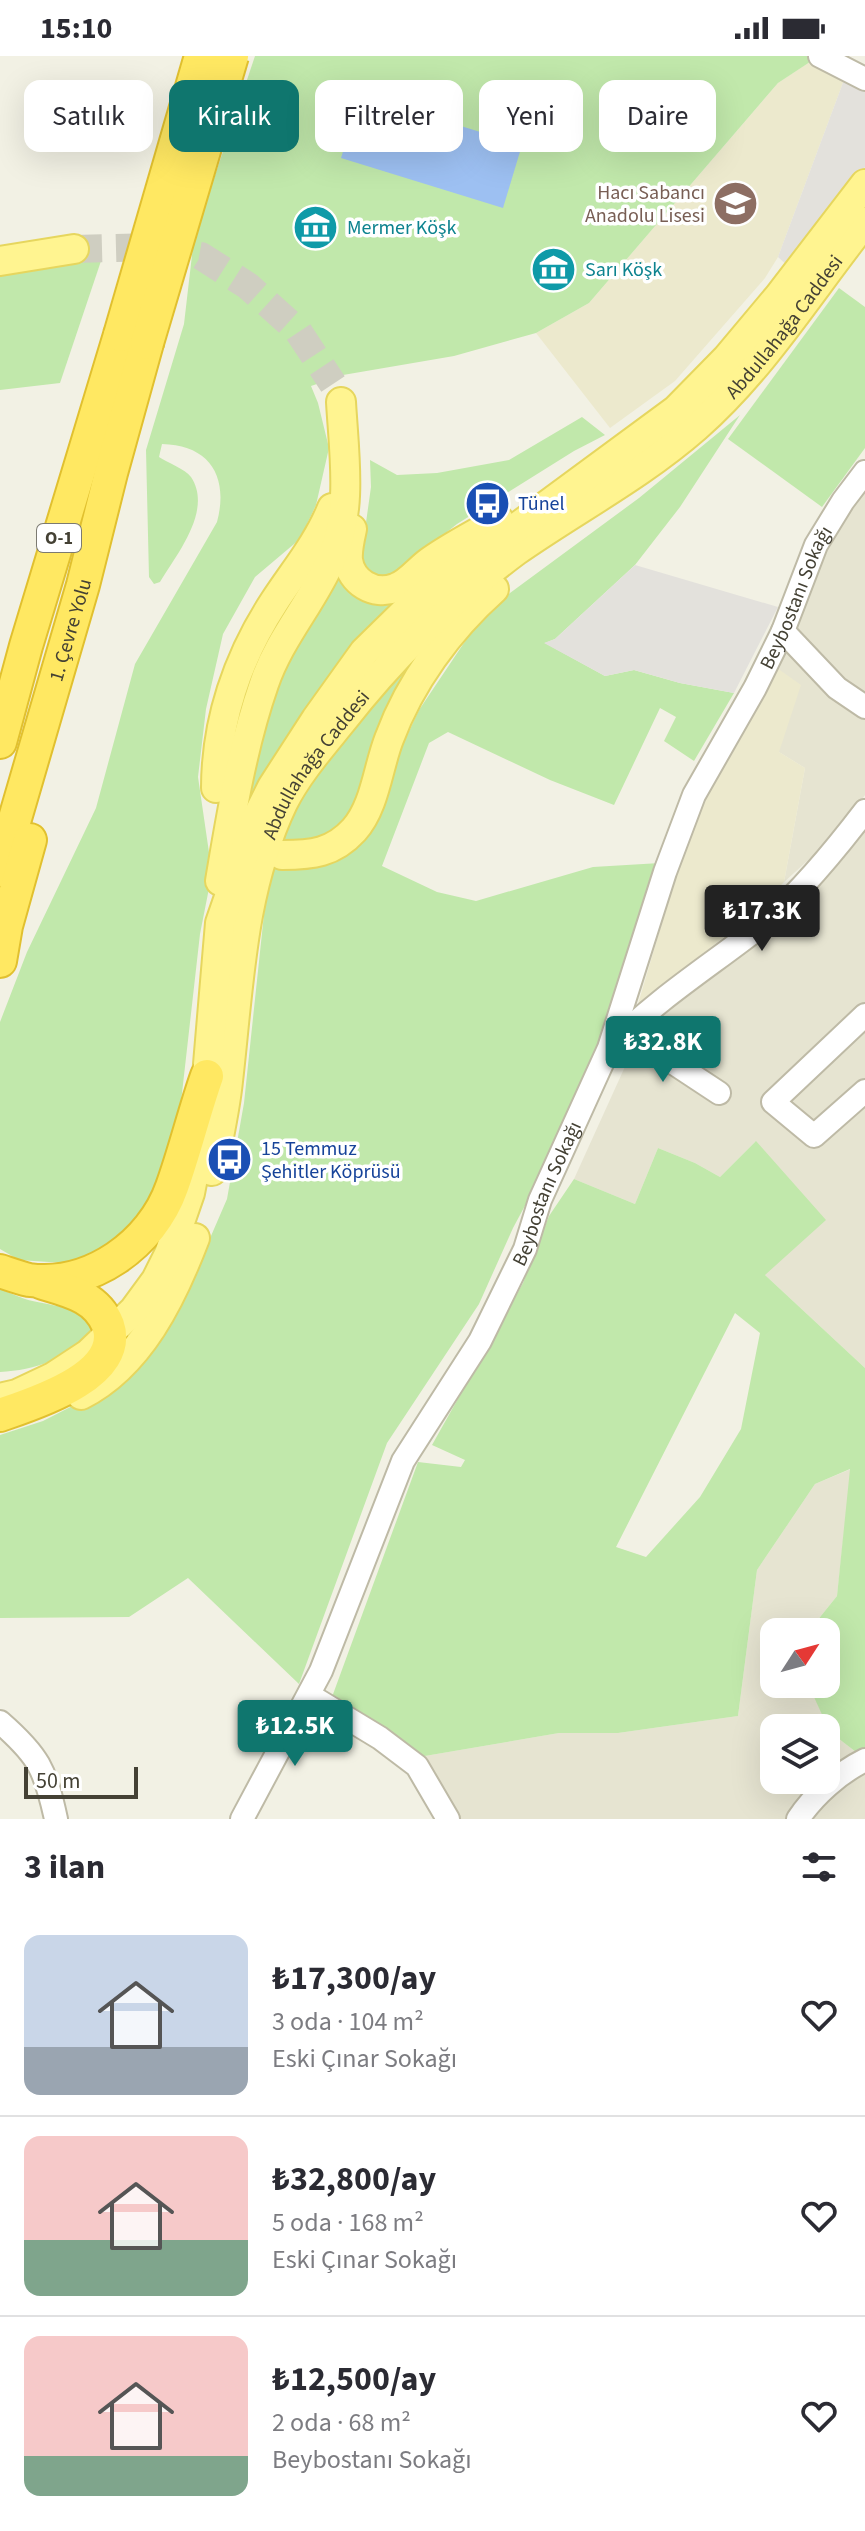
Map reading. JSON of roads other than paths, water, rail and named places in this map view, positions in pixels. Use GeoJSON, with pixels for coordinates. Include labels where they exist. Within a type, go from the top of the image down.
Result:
{"type":"FeatureCollection","features":[{"type":"Feature","properties":{"kind":"highway","name":"O-1"},"geometry":{"type":"LineString","coordinates":[[134,339],[201,56]]}},
{"type":"Feature","properties":{"kind":"highway","name":"O-1"},"geometry":{"type":"LineString","coordinates":[[134,339],[232,56]]}},
{"type":"Feature","properties":{"kind":"highway","name":"1. Çevre Yolu"},"geometry":{"type":"LineString","coordinates":[[0,870],[83,585],[111,473],[134,339]]}},
{"type":"Feature","properties":{"kind":"highway","name":"1. Çevre Yolu"},"geometry":{"type":"LineString","coordinates":[[0,742],[26,646],[134,339]]}},
{"type":"Feature","properties":{"kind":"highway"},"geometry":{"type":"LineString","coordinates":[[0,961],[6,926],[66,717],[80,643],[83,585]]}},
{"type":"Feature","properties":{"kind":"highway"},"geometry":{"type":"LineString","coordinates":[[15,1276],[70,1278],[98,1270],[137,1241],[155,1220],[172,1189],[207,1076]]}},
{"type":"Feature","properties":{"kind":"highway"},"geometry":{"type":"LineString","coordinates":[[0,1415],[39,1402],[88,1375],[108,1354],[111,1334],[104,1316],[86,1297],[15,1276]]}},
{"type":"Feature","properties":{"kind":"main road","name":"Abdullahağa Caddesi"},"geometry":{"type":"LineString","coordinates":[[111,1334],[156,1280],[169,1254],[190,1193],[207,1076],[220,923],[256,819],[272,787],[364,652],[414,603],[676,410],[727,358],[779,296],[865,184]]}},
{"type":"Feature","properties":{"kind":"main road","name":"Abdullahağa Caddesi"},"geometry":{"type":"LineString","coordinates":[[0,1429],[39,1416],[90,1391],[127,1360],[160,1314],[181,1274],[198,1230],[217,1148],[228,1086],[244,928],[257,872],[282,805],[292,788],[362,696],[420,631],[519,549],[665,453],[720,403],[763,357],[865,220]]}},
{"type":"Feature","properties":{"kind":"main road"},"geometry":{"type":"LineString","coordinates":[[0,261],[74,249]]}},
{"type":"Feature","properties":{"kind":"main road"},"geometry":{"type":"LineString","coordinates":[[220,923],[218,892],[228,830],[264,681],[331,559],[342,524],[344,456],[337,393],[355,438],[356,451],[356,509],[348,560],[359,582],[377,589],[396,588],[430,561],[619,444],[629,443]]}},
{"type":"Feature","properties":{"kind":"main road"},"geometry":{"type":"LineString","coordinates":[[216,788],[226,706],[238,668],[254,633],[322,534],[344,456]]}},
{"type":"Feature","properties":{"kind":"main road"},"geometry":{"type":"LineString","coordinates":[[282,855],[329,851],[353,831],[364,817],[389,737],[431,660],[472,608],[560,537],[596,500]]}},
{"type":"Feature","properties":{"kind":"main road"},"geometry":{"type":"LineString","coordinates":[[0,1398],[17,1394],[53,1377],[111,1334]]}},
{"type":"Feature","properties":{"kind":"street"},"geometry":{"type":"LineString","coordinates":[[820,56],[865,79]]}},
{"type":"Feature","properties":{"kind":"street"},"geometry":{"type":"LineString","coordinates":[[865,184],[857,202],[858,211],[865,220]]}},
{"type":"Feature","properties":{"kind":"street","name":"Beybostanı Sokağı"},"geometry":{"type":"LineString","coordinates":[[242,1819],[321,1671],[403,1461],[480,1341],[525,1249],[540,1200],[609,1048],[665,872],[694,795],[755,688],[783,631],[816,545],[865,472]]}},
{"type":"Feature","properties":{"kind":"street"},"geometry":{"type":"LineString","coordinates":[[783,631],[837,688],[865,707]]}},
{"type":"Feature","properties":{"kind":"street"},"geometry":{"type":"LineString","coordinates":[[609,1048],[668,995],[759,927],[861,825]]}},
{"type":"Feature","properties":{"kind":"street"},"geometry":{"type":"LineString","coordinates":[[865,1015],[773,1102],[814,1136],[865,1091]]}},
{"type":"Feature","properties":{"kind":"street"},"geometry":{"type":"LineString","coordinates":[[625,1031],[719,1093]]}},
{"type":"Feature","properties":{"kind":"street"},"geometry":{"type":"LineString","coordinates":[[309,1695],[380,1738],[417,1766],[448,1819]]}},
{"type":"Feature","properties":{"kind":"street"},"geometry":{"type":"LineString","coordinates":[[0,1722],[19,1738],[47,1777],[56,1819]]}},
{"type":"Feature","properties":{"kind":"street"},"geometry":{"type":"LineString","coordinates":[[798,1819],[847,1769],[865,1760]]}},
{"type":"Feature","properties":{"kind":"water"},"geometry":{"type":"Polygon","coordinates":[[[463,127],[479,132],[479,152],[520,152],[503,208],[341,158],[343,152],[463,152],[463,127]]]}},
{"type":"Feature","properties":{"kind":"tunnel"},"geometry":{"type":"LineString","coordinates":[[74,249],[149,247],[201,256],[248,286],[298,331],[333,384]]}},
{"type":"Feature","properties":{"kind":"place","name":"Hacı Sabancı Anadolu Lisesi"},"geometry":{"type":"Point","coordinates":[736,203]}},
{"type":"Feature","properties":{"kind":"place","name":"Mermer Köşk"},"geometry":{"type":"Point","coordinates":[316,227]}},
{"type":"Feature","properties":{"kind":"place","name":"Sarı Köşk"},"geometry":{"type":"Point","coordinates":[554,269]}},
{"type":"Feature","properties":{"kind":"place","name":"Tünel"},"geometry":{"type":"Point","coordinates":[487,503]}},
{"type":"Feature","properties":{"kind":"place","name":"15 Temmuz Şehitler Köprüsü"},"geometry":{"type":"Point","coordinates":[230,1160]}}]}
